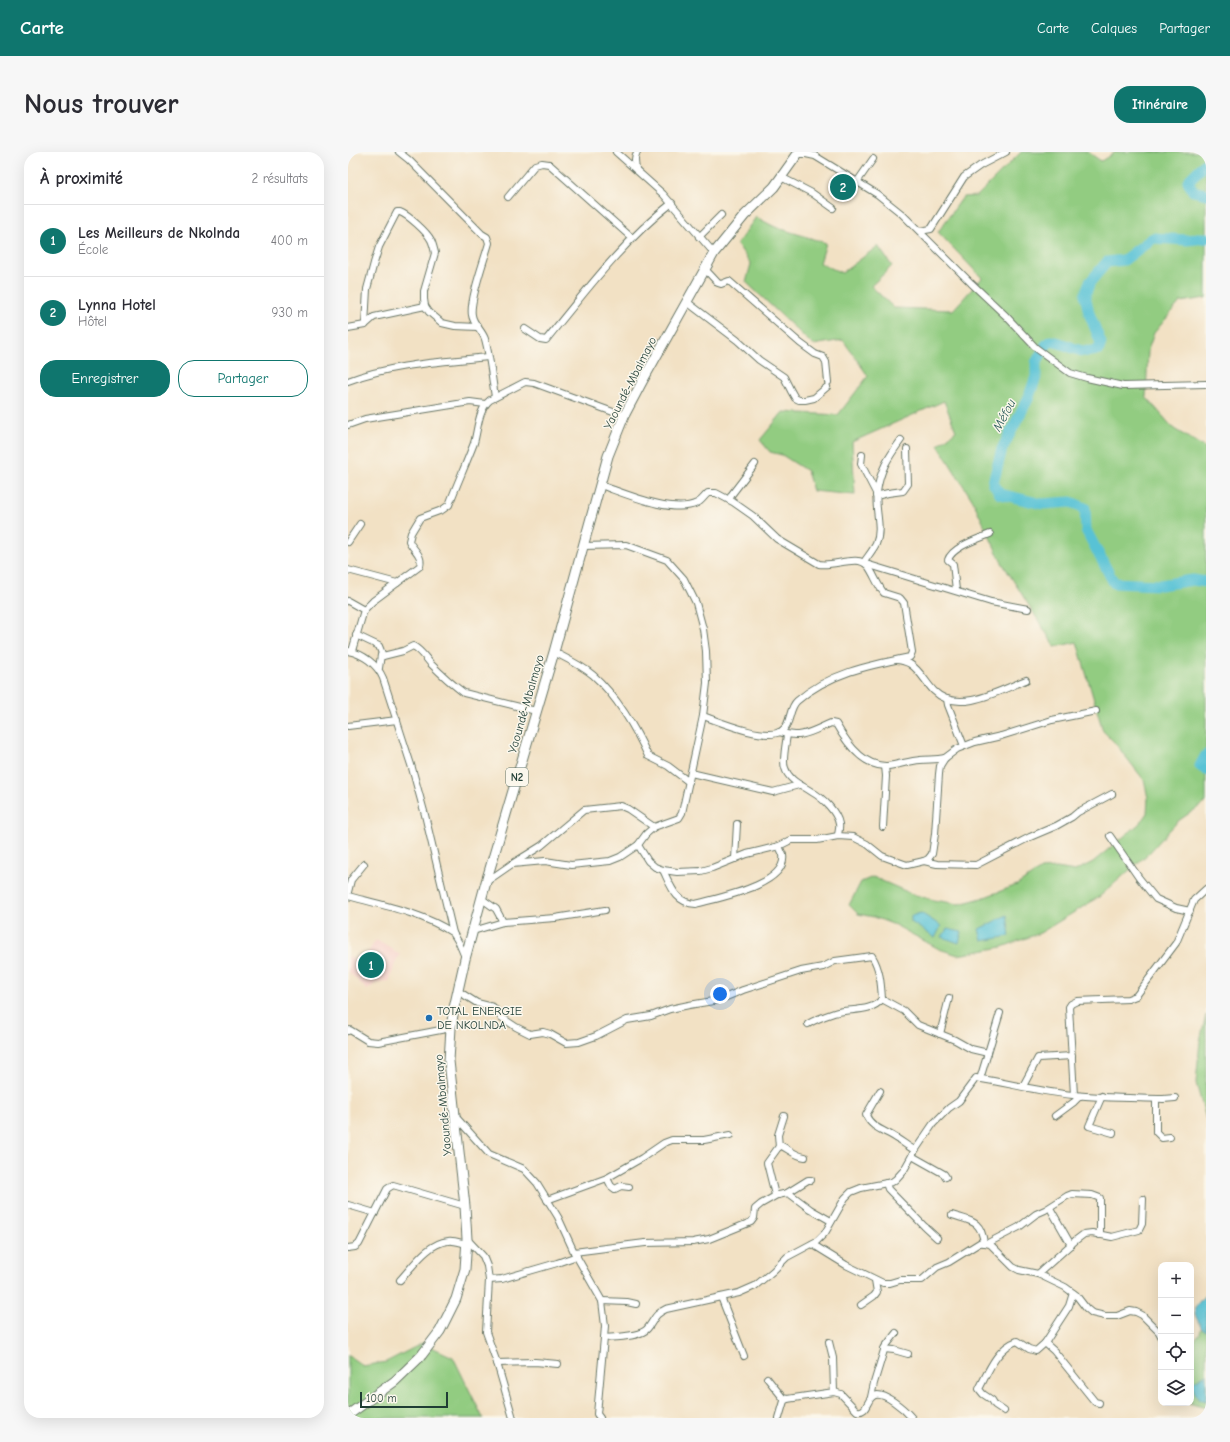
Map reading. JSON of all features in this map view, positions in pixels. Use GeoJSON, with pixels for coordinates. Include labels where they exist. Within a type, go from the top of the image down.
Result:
{"type":"FeatureCollection","features":[{"type":"Feature","properties":{"kind":"highway","name":"Yaoundé-Mbalmayo"},"geometry":{"type":"LineString","coordinates":[[348,1415],[394,1380],[421,1356],[440,1331],[456,1299],[465,1269],[467,1241],[465,1206],[449,1061],[451,1028],[458,991],[486,882],[554,652],[608,456],[624,416],[714,253],[745,215],[774,187],[798,153]]}},
{"type":"Feature","properties":{"kind":"street"},"geometry":{"type":"LineString","coordinates":[[399,152],[409,160],[482,234],[487,237],[489,243],[471,307],[473,320],[485,337],[495,397]]}},
{"type":"Feature","properties":{"kind":"street"},"geometry":{"type":"LineString","coordinates":[[616,152],[672,203],[714,253]]}},
{"type":"Feature","properties":{"kind":"street"},"geometry":{"type":"LineString","coordinates":[[636,169],[635,156],[637,152]]}},
{"type":"Feature","properties":{"kind":"street"},"geometry":{"type":"LineString","coordinates":[[920,231],[931,229],[964,177],[981,165],[1006,152]]}},
{"type":"Feature","properties":{"kind":"street"},"geometry":{"type":"LineString","coordinates":[[798,153],[815,156],[877,194],[902,214],[971,284],[1006,316],[1036,348],[1070,373],[1123,386],[1206,384]]}},
{"type":"Feature","properties":{"kind":"street"},"geometry":{"type":"LineString","coordinates":[[857,182],[873,159]]}},
{"type":"Feature","properties":{"kind":"street"},"geometry":{"type":"LineString","coordinates":[[508,197],[535,165],[542,163],[549,164],[632,238]]}},
{"type":"Feature","properties":{"kind":"street"},"geometry":{"type":"LineString","coordinates":[[781,177],[812,193],[833,208]]}},
{"type":"Feature","properties":{"kind":"street"},"geometry":{"type":"LineString","coordinates":[[525,329],[540,339],[546,340],[577,301],[632,238],[672,203]]}},
{"type":"Feature","properties":{"kind":"street"},"geometry":{"type":"LineString","coordinates":[[365,325],[367,289],[375,258],[397,212],[400,212],[422,230],[431,240],[434,247],[435,253],[424,291],[425,306],[429,312],[442,323],[455,326],[478,327]]}},
{"type":"Feature","properties":{"kind":"street"},"geometry":{"type":"LineString","coordinates":[[699,237],[721,214]]}},
{"type":"Feature","properties":{"kind":"street"},"geometry":{"type":"LineString","coordinates":[[687,302],[737,340],[759,360],[784,377],[791,391],[799,400],[814,398],[828,385],[826,362],[822,357],[815,354],[800,342],[729,281],[721,284],[718,283],[705,269]]}},
{"type":"Feature","properties":{"kind":"street"},"geometry":{"type":"LineString","coordinates":[[348,328],[365,325],[374,317],[425,306]]}},
{"type":"Feature","properties":{"kind":"street"},"geometry":{"type":"LineString","coordinates":[[348,381],[392,369],[488,357]]}},
{"type":"Feature","properties":{"kind":"street"},"geometry":{"type":"LineString","coordinates":[[466,958],[453,933],[425,815],[412,768],[383,678],[379,668],[370,661],[350,651],[364,610],[420,566],[420,556],[409,541],[410,533],[420,518],[442,510],[449,505],[474,443],[485,404],[495,397],[525,382],[534,383],[624,416]]}},
{"type":"Feature","properties":{"kind":"street"},"geometry":{"type":"LineString","coordinates":[[348,425],[366,419],[470,402],[485,404]]}},
{"type":"Feature","properties":{"kind":"street"},"geometry":{"type":"LineString","coordinates":[[865,563],[876,545],[878,537],[879,524],[876,507],[876,495],[880,478],[886,462],[901,440]]}},
{"type":"Feature","properties":{"kind":"street"},"geometry":{"type":"LineString","coordinates":[[876,495],[903,491],[908,484],[906,449]]}},
{"type":"Feature","properties":{"kind":"street"},"geometry":{"type":"LineString","coordinates":[[862,455],[861,464],[876,495]]}},
{"type":"Feature","properties":{"kind":"street"},"geometry":{"type":"LineString","coordinates":[[729,500],[755,464]]}},
{"type":"Feature","properties":{"kind":"street"},"geometry":{"type":"LineString","coordinates":[[600,485],[660,505],[691,505],[701,501],[705,495],[711,492],[716,493],[753,516],[777,539],[819,564],[825,565],[858,560],[991,602],[1028,609]]}},
{"type":"Feature","properties":{"kind":"street"},"geometry":{"type":"LineString","coordinates":[[348,542],[360,524]]}},
{"type":"Feature","properties":{"kind":"street"},"geometry":{"type":"LineString","coordinates":[[956,590],[953,564],[948,560],[949,557],[956,550],[990,534]]}},
{"type":"Feature","properties":{"kind":"street"},"geometry":{"type":"LineString","coordinates":[[512,864],[545,861],[571,865],[604,862],[620,857],[638,845],[646,834],[654,827],[679,818],[682,813],[689,782],[703,716],[707,683],[706,651],[703,629],[696,603],[684,579],[667,560],[626,545],[583,546]]}},
{"type":"Feature","properties":{"kind":"street"},"geometry":{"type":"LineString","coordinates":[[703,716],[756,733],[768,734],[779,732],[785,727],[790,718],[795,702],[816,686],[848,672],[910,656],[912,652],[904,603],[900,598],[882,591],[865,563]]}},
{"type":"Feature","properties":{"kind":"street"},"geometry":{"type":"LineString","coordinates":[[348,570],[397,583]]}},
{"type":"Feature","properties":{"kind":"street"},"geometry":{"type":"LineString","coordinates":[[348,601],[364,610]]}},
{"type":"Feature","properties":{"kind":"street"},"geometry":{"type":"LineString","coordinates":[[356,635],[378,646],[383,656]]}},
{"type":"Feature","properties":{"kind":"street"},"geometry":{"type":"LineString","coordinates":[[379,668],[381,655],[383,656],[404,651],[413,646],[419,649],[431,664],[464,693],[536,711]]}},
{"type":"Feature","properties":{"kind":"street"},"geometry":{"type":"LineString","coordinates":[[554,652],[575,662],[594,676],[612,696],[641,739],[648,756],[668,766],[689,782]]}},
{"type":"Feature","properties":{"kind":"street"},"geometry":{"type":"LineString","coordinates":[[897,659],[910,664],[934,692],[941,697],[960,702],[972,701],[1026,680]]}},
{"type":"Feature","properties":{"kind":"street"},"geometry":{"type":"LineString","coordinates":[[947,699],[964,746]]}},
{"type":"Feature","properties":{"kind":"street"},"geometry":{"type":"LineString","coordinates":[[638,845],[648,861],[655,867],[677,872],[701,871],[712,868],[746,854],[779,846],[791,840],[817,840],[838,836],[853,837],[867,844],[882,856],[907,865],[924,861],[932,854],[940,766],[945,758],[957,749],[975,742],[1001,736],[1052,720],[1096,711]]}},
{"type":"Feature","properties":{"kind":"street"},"geometry":{"type":"LineString","coordinates":[[348,726],[397,720]]}},
{"type":"Feature","properties":{"kind":"street"},"geometry":{"type":"LineString","coordinates":[[779,732],[787,735],[800,736],[834,723],[851,748],[858,755],[877,764],[885,766],[945,758]]}},
{"type":"Feature","properties":{"kind":"street"},"geometry":{"type":"LineString","coordinates":[[787,735],[784,767],[789,776],[799,785],[813,792],[834,812],[839,825],[838,836]]}},
{"type":"Feature","properties":{"kind":"street"},"geometry":{"type":"LineString","coordinates":[[883,827],[886,776],[885,766]]}},
{"type":"Feature","properties":{"kind":"street"},"geometry":{"type":"LineString","coordinates":[[691,773],[773,792],[799,785]]}},
{"type":"Feature","properties":{"kind":"street"},"geometry":{"type":"LineString","coordinates":[[924,861],[937,864],[976,865],[1030,837],[1072,818],[1078,812],[1112,794]]}},
{"type":"Feature","properties":{"kind":"street"},"geometry":{"type":"LineString","coordinates":[[486,882],[541,846],[584,810],[621,806],[628,809],[654,827]]}},
{"type":"Feature","properties":{"kind":"street"},"geometry":{"type":"LineString","coordinates":[[735,859],[737,824]]}},
{"type":"Feature","properties":{"kind":"street"},"geometry":{"type":"LineString","coordinates":[[1110,836],[1139,878],[1156,899],[1176,908],[1190,911]]}},
{"type":"Feature","properties":{"kind":"street"},"geometry":{"type":"LineString","coordinates":[[663,870],[680,899],[689,904],[696,904],[746,890],[769,880],[779,869],[782,860],[783,854],[779,846]]}},
{"type":"Feature","properties":{"kind":"street"},"geometry":{"type":"LineString","coordinates":[[348,892],[349,877],[364,864]]}},
{"type":"Feature","properties":{"kind":"street"},"geometry":{"type":"LineString","coordinates":[[1074,1095],[1069,1007],[1071,1004],[1077,1002],[1128,999],[1136,996],[1176,943],[1194,900],[1206,889]]}},
{"type":"Feature","properties":{"kind":"street"},"geometry":{"type":"LineString","coordinates":[[348,896],[416,915],[440,924],[453,933]]}},
{"type":"Feature","properties":{"kind":"street"},"geometry":{"type":"LineString","coordinates":[[482,899],[496,909],[503,922]]}},
{"type":"Feature","properties":{"kind":"street"},"geometry":{"type":"LineString","coordinates":[[473,931],[503,922],[555,918],[605,910]]}},
{"type":"Feature","properties":{"kind":"street"},"geometry":{"type":"LineString","coordinates":[[458,991],[477,1003],[493,1008],[501,1017],[530,1034],[543,1032],[550,1034],[566,1043],[579,1042],[596,1036],[627,1020],[651,1016],[670,1009],[719,1000],[743,990],[801,971],[823,967],[835,961],[872,956],[876,962],[881,977],[882,999]]}},
{"type":"Feature","properties":{"kind":"street"},"geometry":{"type":"LineString","coordinates":[[940,1034],[949,998]]}},
{"type":"Feature","properties":{"kind":"street"},"geometry":{"type":"LineString","coordinates":[[808,1024],[833,1013],[874,1005],[882,999]]}},
{"type":"Feature","properties":{"kind":"street"},"geometry":{"type":"LineString","coordinates":[[882,999],[904,1010],[918,1025],[971,1048],[988,1053]]}},
{"type":"Feature","properties":{"kind":"street"},"geometry":{"type":"LineString","coordinates":[[980,1079],[1000,1013]]}},
{"type":"Feature","properties":{"kind":"street"},"geometry":{"type":"LineString","coordinates":[[348,1031],[350,1030],[368,1041],[378,1042],[451,1028]]}},
{"type":"Feature","properties":{"kind":"street"},"geometry":{"type":"LineString","coordinates":[[1023,1086],[1038,1058],[1072,1056]]}},
{"type":"Feature","properties":{"kind":"street"},"geometry":{"type":"LineString","coordinates":[[604,1338],[641,1334],[647,1330],[658,1313],[662,1311],[739,1293],[755,1286],[787,1257],[817,1241],[825,1233],[845,1198],[851,1192],[896,1179],[904,1170],[913,1153],[933,1124],[949,1108],[959,1101],[976,1078],[1023,1086],[1047,1092],[1080,1096],[1156,1099],[1175,1098]]}},
{"type":"Feature","properties":{"kind":"street"},"geometry":{"type":"LineString","coordinates":[[880,1091],[866,1115],[868,1119],[876,1127],[896,1137],[913,1153],[944,1174],[946,1177]]}},
{"type":"Feature","properties":{"kind":"street"},"geometry":{"type":"LineString","coordinates":[[1055,1116],[1080,1096]]}},
{"type":"Feature","properties":{"kind":"street"},"geometry":{"type":"LineString","coordinates":[[1102,1096],[1089,1126],[1113,1133]]}},
{"type":"Feature","properties":{"kind":"street"},"geometry":{"type":"LineString","coordinates":[[1156,1099],[1156,1132],[1162,1138],[1170,1137]]}},
{"type":"Feature","properties":{"kind":"street"},"geometry":{"type":"LineString","coordinates":[[454,1114],[489,1154],[524,1169],[537,1183],[558,1217],[576,1254],[602,1301],[605,1326],[597,1414],[600,1418]]}},
{"type":"Feature","properties":{"kind":"street"},"geometry":{"type":"LineString","coordinates":[[777,1195],[775,1195],[767,1163],[778,1146],[778,1135],[784,1116]]}},
{"type":"Feature","properties":{"kind":"street"},"geometry":{"type":"LineString","coordinates":[[547,1200],[606,1178],[672,1140],[704,1140],[730,1135]]}},
{"type":"Feature","properties":{"kind":"street"},"geometry":{"type":"LineString","coordinates":[[778,1146],[780,1145],[788,1149],[792,1154],[805,1157]]}},
{"type":"Feature","properties":{"kind":"street"},"geometry":{"type":"LineString","coordinates":[[606,1178],[615,1189],[621,1186],[629,1187]]}},
{"type":"Feature","properties":{"kind":"street"},"geometry":{"type":"LineString","coordinates":[[489,1280],[502,1279],[557,1263],[576,1254],[645,1243],[693,1242],[709,1239],[751,1222],[754,1218],[755,1209],[761,1204],[777,1195],[787,1193],[808,1180],[811,1180]]}},
{"type":"Feature","properties":{"kind":"street"},"geometry":{"type":"LineString","coordinates":[[886,1183],[888,1189],[937,1238]]}},
{"type":"Feature","properties":{"kind":"street"},"geometry":{"type":"LineString","coordinates":[[348,1248],[355,1247],[359,1244],[386,1189],[393,1185],[465,1206]]}},
{"type":"Feature","properties":{"kind":"street"},"geometry":{"type":"LineString","coordinates":[[787,1193],[831,1221]]}},
{"type":"Feature","properties":{"kind":"street"},"geometry":{"type":"LineString","coordinates":[[812,1244],[846,1265],[883,1283],[890,1283],[900,1280],[922,1280],[937,1267],[949,1262],[981,1242],[986,1243],[1004,1236],[1036,1214],[1050,1208],[1063,1198],[1072,1194],[1100,1198],[1100,1235]]}},
{"type":"Feature","properties":{"kind":"street"},"geometry":{"type":"LineString","coordinates":[[1038,1274],[1084,1234],[1092,1233],[1112,1237],[1139,1230],[1142,1224],[1143,1200]]}},
{"type":"Feature","properties":{"kind":"street"},"geometry":{"type":"LineString","coordinates":[[348,1205],[375,1213]]}},
{"type":"Feature","properties":{"kind":"street"},"geometry":{"type":"LineString","coordinates":[[1050,1208],[1071,1245]]}},
{"type":"Feature","properties":{"kind":"street"},"geometry":{"type":"LineString","coordinates":[[952,1216],[968,1220],[977,1225],[983,1232],[986,1243],[996,1249],[1013,1267],[1019,1270],[1038,1274],[1065,1287],[1073,1292],[1092,1313],[1105,1316],[1117,1316],[1130,1311],[1136,1312],[1142,1315],[1160,1334]]}},
{"type":"Feature","properties":{"kind":"street"},"geometry":{"type":"LineString","coordinates":[[400,1280],[428,1251],[438,1244],[449,1241],[467,1241],[483,1256],[487,1266],[489,1280],[486,1332],[497,1363],[513,1418]]}},
{"type":"Feature","properties":{"kind":"street"},"geometry":{"type":"LineString","coordinates":[[861,1305],[874,1296],[877,1292],[875,1280]]}},
{"type":"Feature","properties":{"kind":"street"},"geometry":{"type":"LineString","coordinates":[[1004,1411],[995,1405],[992,1400],[983,1394],[979,1389],[994,1363],[1002,1350],[1011,1343],[1017,1341],[1036,1351],[1045,1343],[1049,1335],[1062,1320],[1069,1306],[1073,1292]]}},
{"type":"Feature","properties":{"kind":"street"},"geometry":{"type":"LineString","coordinates":[[721,1297],[744,1356]]}},
{"type":"Feature","properties":{"kind":"street"},"geometry":{"type":"LineString","coordinates":[[602,1301],[627,1302],[636,1304]]}},
{"type":"Feature","properties":{"kind":"street"},"geometry":{"type":"LineString","coordinates":[[779,1418],[784,1401],[834,1392],[841,1394],[857,1411],[861,1412],[864,1410],[871,1397],[884,1349],[896,1333]]}},
{"type":"Feature","properties":{"kind":"street"},"geometry":{"type":"LineString","coordinates":[[829,1342],[833,1358],[834,1392]]}},
{"type":"Feature","properties":{"kind":"street"},"geometry":{"type":"LineString","coordinates":[[1045,1343],[1054,1351],[1095,1402],[1099,1403]]}},
{"type":"Feature","properties":{"kind":"street"},"geometry":{"type":"LineString","coordinates":[[884,1349],[908,1354]]}},
{"type":"Feature","properties":{"kind":"street"},"geometry":{"type":"LineString","coordinates":[[497,1363],[535,1362],[558,1364]]}},
{"type":"Feature","properties":{"kind":"street"},"geometry":{"type":"LineString","coordinates":[[768,1378],[783,1398],[787,1400]]}},
{"type":"Feature","properties":{"kind":"street"},"geometry":{"type":"LineString","coordinates":[[871,1397],[880,1395],[897,1403],[912,1418]]}},
{"type":"Feature","properties":{"kind":"shaded area"},"geometry":{"type":"Polygon","coordinates":[[[376,940],[400,954],[389,982],[376,983],[367,990],[348,971],[348,956],[361,963],[376,940]]]}},
{"type":"Feature","properties":{"kind":"green space"},"geometry":{"type":"Polygon","coordinates":[[[1021,152],[1088,152],[1101,161],[1116,152],[1206,152],[1206,298],[1180,302],[1154,333],[1148,350],[1146,397],[1174,429],[1206,448],[1206,802],[1178,821],[1149,853],[1099,897],[1040,933],[1002,947],[958,955],[939,949],[895,925],[874,917],[858,914],[849,905],[861,882],[873,877],[912,894],[934,900],[959,904],[982,898],[1017,885],[1041,869],[1057,868],[1075,871],[1093,862],[1139,824],[1147,813],[1148,798],[1144,780],[1115,743],[1103,731],[1077,642],[1055,647],[1001,561],[973,501],[938,445],[956,431],[944,401],[852,442],[855,495],[813,491],[807,471],[782,455],[770,452],[760,440],[783,412],[838,415],[868,376],[843,340],[813,345],[746,282],[751,264],[737,244],[756,217],[775,227],[826,243],[820,263],[842,273],[878,246],[892,266],[871,286],[894,308],[953,310],[982,278],[938,232],[963,197],[977,196],[1021,152]]]}},
{"type":"Feature","properties":{"kind":"green space"},"geometry":{"type":"Polygon","coordinates":[[[1206,1015],[1206,1119],[1196,1083],[1200,1041],[1206,1015]]]}},
{"type":"Feature","properties":{"kind":"green space"},"geometry":{"type":"Polygon","coordinates":[[[1206,1312],[1206,1408],[1194,1405],[1194,1340],[1200,1333],[1206,1312]]]}},
{"type":"Feature","properties":{"kind":"green space"},"geometry":{"type":"Polygon","coordinates":[[[423,1343],[453,1357],[483,1418],[348,1418],[348,1355],[363,1366],[386,1362],[423,1343]]]}},
{"type":"Feature","properties":{"kind":"water"},"geometry":{"type":"Polygon","coordinates":[[[921,913],[941,926],[935,938],[911,922],[911,916],[921,913]]]}},
{"type":"Feature","properties":{"kind":"water"},"geometry":{"type":"Polygon","coordinates":[[[1007,915],[1010,936],[982,941],[979,929],[1007,915]]]}},
{"type":"Feature","properties":{"kind":"water"},"geometry":{"type":"Polygon","coordinates":[[[947,929],[962,932],[959,943],[942,937],[947,929]]]}},
{"type":"Feature","properties":{"kind":"water"},"geometry":{"type":"Polygon","coordinates":[[[1206,1294],[1206,1331],[1202,1329],[1196,1317],[1195,1310],[1206,1294]]]}},
{"type":"Feature","properties":{"kind":"water"},"geometry":{"type":"Polygon","coordinates":[[[1206,1374],[1206,1401],[1199,1399],[1194,1391],[1194,1381],[1206,1374]]]}},
{"type":"Feature","properties":{"kind":"waterway","name":"Méfou"},"geometry":{"type":"LineString","coordinates":[[1206,163],[1188,181],[1193,191],[1206,194]]}},
{"type":"Feature","properties":{"kind":"waterway","name":"Méfou"},"geometry":{"type":"LineString","coordinates":[[1206,238],[1187,240],[1153,238],[1124,260],[1107,262],[1090,282],[1085,295],[1089,313],[1101,343],[1099,349],[1093,351],[1081,351],[1051,341],[1046,345],[1036,363],[1036,377],[1028,399],[1002,449],[993,483],[1000,494],[1042,504],[1071,502],[1085,508],[1086,530],[1114,583],[1160,585],[1193,580],[1206,582]]}},
{"type":"Feature","properties":{"kind":"waterway","name":"Méfou"},"geometry":{"type":"LineString","coordinates":[[1206,755],[1200,766],[1206,770]]}},
{"type":"Feature","properties":{"kind":"place","name":"Lynna Hotel"},"geometry":{"type":"Point","coordinates":[843,187]}},
{"type":"Feature","properties":{"kind":"place","name":"Les Meilleurs de Nkolnda"},"geometry":{"type":"Point","coordinates":[371,965]}},
{"type":"Feature","properties":{"kind":"place","name":"TOTAL ENERGIE DE NKOLNDA"},"geometry":{"type":"Point","coordinates":[429,1018]}}]}
